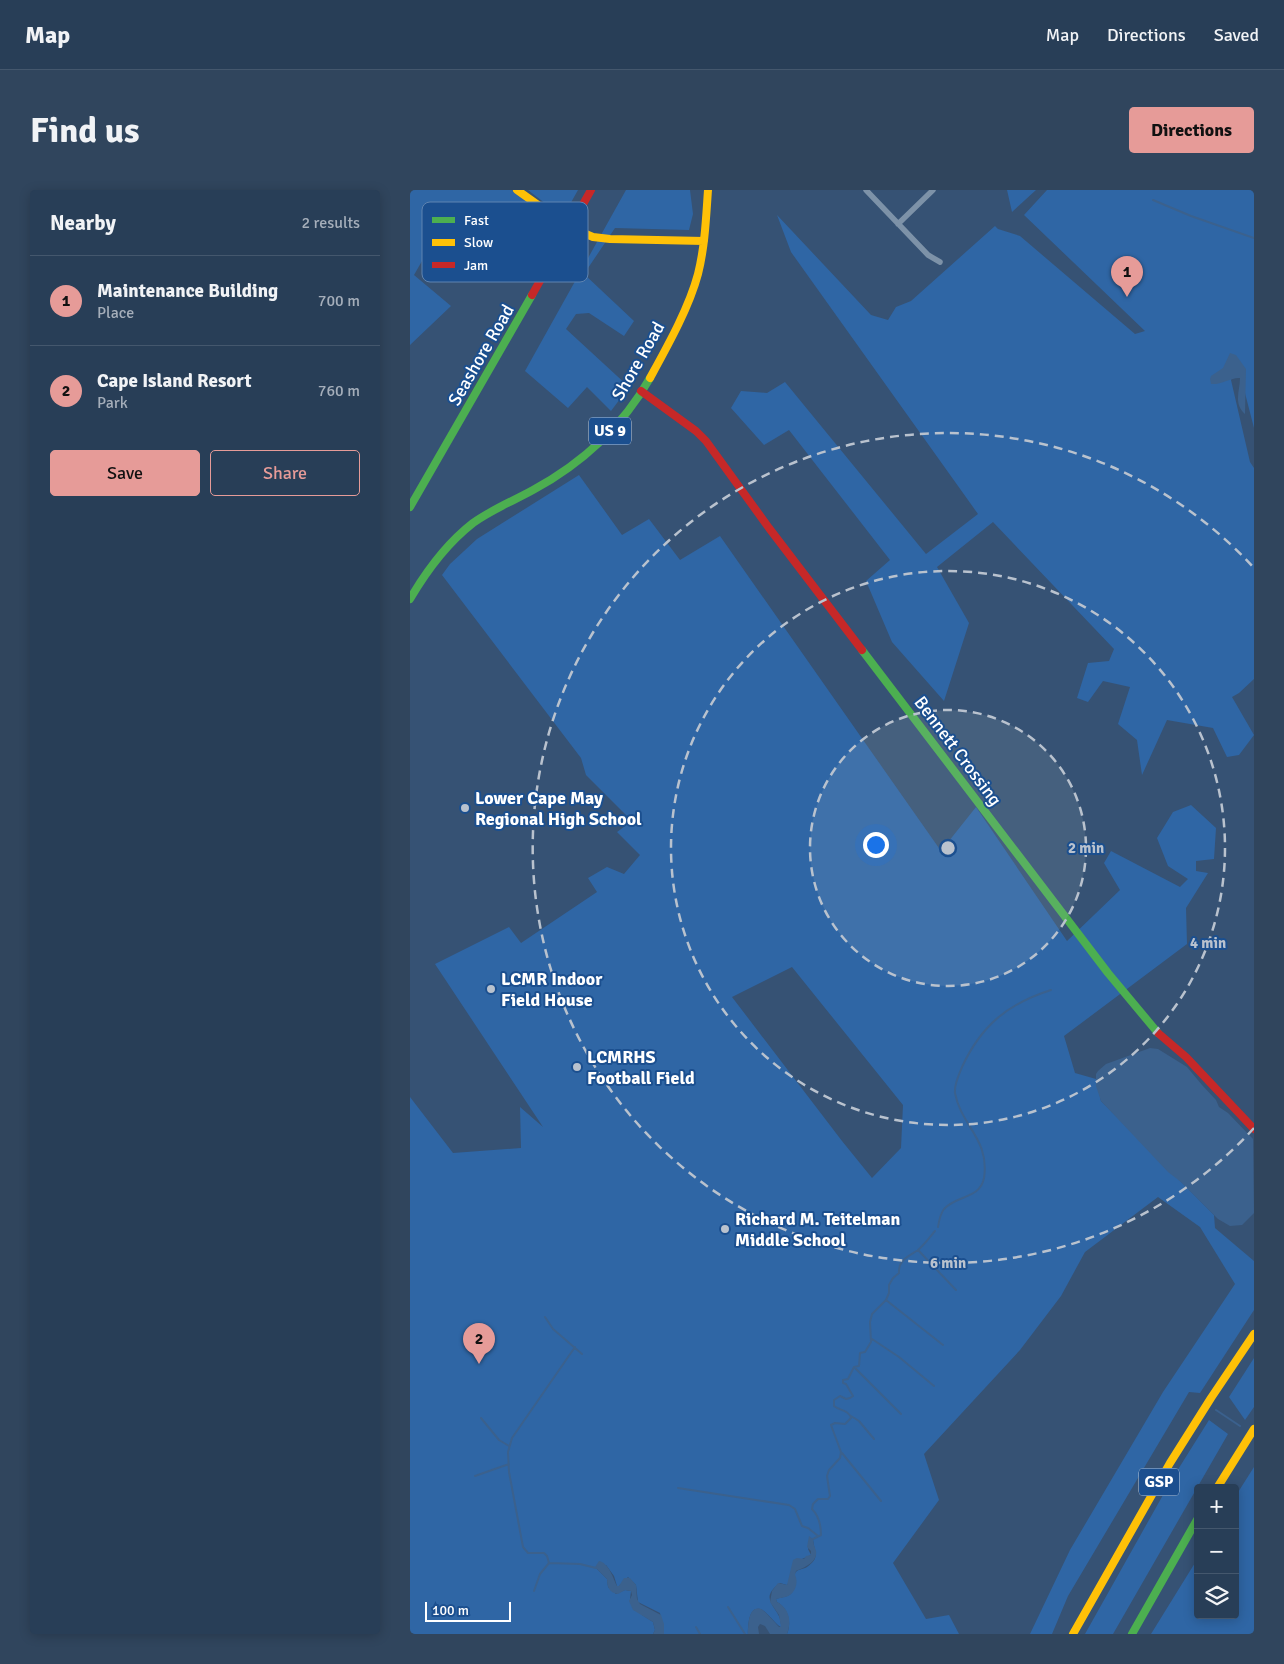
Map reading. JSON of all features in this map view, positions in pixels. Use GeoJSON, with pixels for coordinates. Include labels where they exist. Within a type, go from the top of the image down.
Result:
{"type":"FeatureCollection","features":[{"type":"Feature","properties":{"kind":"main road"},"geometry":{"type":"LineString","coordinates":[[517,190],[533,202]]}},
{"type":"Feature","properties":{"kind":"main road","name":"Seashore Road"},"geometry":{"type":"LineString","coordinates":[[583,202],[590,190]]}},
{"type":"Feature","properties":{"kind":"main road","name":"Shore Road"},"geometry":{"type":"LineString","coordinates":[[410,599],[439,554],[455,538],[483,517],[549,480],[585,454],[630,409],[656,367],[691,296],[700,265],[704,241],[708,190]]}},
{"type":"Feature","properties":{"kind":"main road"},"geometry":{"type":"LineString","coordinates":[[588,235],[610,239],[704,241]]}},
{"type":"Feature","properties":{"kind":"main road","name":"Seashore Road"},"geometry":{"type":"LineString","coordinates":[[410,507],[539,282]]}},
{"type":"Feature","properties":{"kind":"main road","name":"Bennett Crossing"},"geometry":{"type":"LineString","coordinates":[[642,391],[704,438],[775,536],[1108,973],[1157,1034],[1186,1057],[1254,1129]]}},
{"type":"Feature","properties":{"kind":"main road","name":"GSP"},"geometry":{"type":"LineString","coordinates":[[1073,1634],[1173,1459],[1206,1405],[1254,1334]]}},
{"type":"Feature","properties":{"kind":"main road"},"geometry":{"type":"LineString","coordinates":[[1220,1484],[1254,1429]]}},
{"type":"Feature","properties":{"kind":"main road"},"geometry":{"type":"LineString","coordinates":[[1132,1634],[1194,1525]]}},
{"type":"Feature","properties":{"kind":"street"},"geometry":{"type":"LineString","coordinates":[[866,190],[928,255],[940,262]]}},
{"type":"Feature","properties":{"kind":"street"},"geometry":{"type":"LineString","coordinates":[[898,224],[933,190]]}},
{"type":"Feature","properties":{"kind":"shaded area"},"geometry":{"type":"Polygon","coordinates":[[[410,190],[512,190],[528,202],[422,202],[422,261],[414,275],[451,306],[410,345],[410,190]]]}},
{"type":"Feature","properties":{"kind":"shaded area"},"geometry":{"type":"Polygon","coordinates":[[[528,190],[578,190],[571,202],[543,202],[528,190]]]}},
{"type":"Feature","properties":{"kind":"shaded area"},"geometry":{"type":"Polygon","coordinates":[[[626,190],[690,190],[693,214],[689,230],[615,228],[588,268],[588,258],[626,190]]]}},
{"type":"Feature","properties":{"kind":"shaded area"},"geometry":{"type":"Polygon","coordinates":[[[1007,190],[1036,190],[1012,212],[1007,190]]]}},
{"type":"Feature","properties":{"kind":"shaded area"},"geometry":{"type":"Polygon","coordinates":[[[1047,190],[1254,190],[1254,428],[1238,366],[1231,380],[1250,462],[1254,468],[1254,679],[1232,697],[1254,735],[1239,755],[1227,757],[1213,728],[1167,720],[1142,775],[1137,740],[1118,724],[1130,687],[1103,681],[1088,702],[1077,698],[1088,663],[1109,661],[1114,649],[993,522],[937,567],[969,623],[944,701],[892,642],[866,581],[890,560],[789,430],[764,445],[731,408],[741,391],[767,393],[785,382],[926,554],[978,514],[791,252],[777,215],[871,315],[888,320],[896,307],[911,301],[995,226],[998,229],[1020,236],[1135,334],[1145,331],[1024,215],[1047,190]]]}},
{"type":"Feature","properties":{"kind":"shaded area"},"geometry":{"type":"Polygon","coordinates":[[[588,278],[634,321],[624,336],[589,313],[576,314],[566,329],[629,387],[611,411],[587,387],[568,408],[525,371],[575,282],[588,282],[588,278]]]}},
{"type":"Feature","properties":{"kind":"shaded area"},"geometry":{"type":"Polygon","coordinates":[[[1230,353],[1236,355],[1246,369],[1245,414],[1241,410],[1238,401],[1240,378],[1211,384],[1211,376],[1223,368],[1230,353]]]}},
{"type":"Feature","properties":{"kind":"shaded area"},"geometry":{"type":"Polygon","coordinates":[[[579,475],[622,535],[649,519],[680,560],[720,536],[941,851],[976,807],[1067,941],[1120,890],[1104,863],[1111,851],[1180,887],[1188,879],[1168,866],[1157,838],[1173,812],[1191,805],[1216,828],[1214,859],[1196,861],[1196,871],[1208,873],[1186,908],[1187,944],[1064,1036],[1075,1073],[1096,1079],[1101,1101],[1214,1215],[1215,1228],[1254,1261],[1254,1310],[1200,1393],[1189,1392],[1068,1596],[1052,1634],[1030,1634],[1070,1550],[1163,1392],[1235,1284],[1200,1227],[1158,1197],[1085,1252],[1061,1296],[1020,1350],[924,1454],[939,1500],[893,1563],[926,1619],[949,1615],[959,1634],[787,1634],[788,1616],[776,1599],[785,1597],[792,1592],[794,1589],[795,1573],[807,1567],[814,1560],[816,1554],[813,1539],[808,1549],[811,1555],[802,1559],[787,1585],[780,1583],[773,1589],[770,1595],[772,1605],[781,1620],[781,1627],[768,1614],[760,1609],[756,1609],[749,1618],[748,1634],[664,1634],[660,1613],[638,1602],[636,1585],[628,1577],[617,1586],[614,1576],[606,1565],[596,1568],[607,1579],[608,1587],[616,1594],[625,1590],[631,1591],[630,1599],[642,1615],[653,1622],[655,1630],[653,1634],[410,1634],[410,1097],[453,1153],[521,1148],[520,1107],[543,1127],[435,964],[509,927],[521,943],[597,892],[588,878],[607,867],[624,874],[640,855],[617,832],[632,821],[586,775],[581,758],[442,575],[450,564],[477,539],[579,475]],[[792,967],[732,997],[872,1178],[901,1148],[903,1105],[792,967]]]}},
{"type":"Feature","properties":{"kind":"shaded area"},"geometry":{"type":"Polygon","coordinates":[[[1150,1048],[1158,1049],[1187,1067],[1216,1100],[1219,1107],[1228,1113],[1253,1139],[1254,1213],[1242,1225],[1230,1226],[1218,1219],[1181,1182],[1168,1172],[1101,1101],[1096,1086],[1096,1074],[1098,1071],[1106,1064],[1150,1048]]]}},
{"type":"Feature","properties":{"kind":"shaded area"},"geometry":{"type":"Polygon","coordinates":[[[1254,1358],[1254,1407],[1245,1420],[1229,1397],[1254,1358]]]}},
{"type":"Feature","properties":{"kind":"shaded area"},"geometry":{"type":"Polygon","coordinates":[[[1209,1420],[1228,1434],[1199,1484],[1194,1484],[1194,1493],[1113,1634],[1085,1634],[1172,1479],[1209,1420]]]}},
{"type":"Feature","properties":{"kind":"shaded area"},"geometry":{"type":"Polygon","coordinates":[[[1254,1467],[1254,1634],[1151,1634],[1194,1564],[1194,1619],[1239,1619],[1239,1491],[1254,1467]]]}},
{"type":"Feature","properties":{"kind":"shaded area"},"geometry":{"type":"Polygon","coordinates":[[[809,1536],[813,1539],[816,1551],[815,1558],[810,1564],[796,1571],[794,1591],[788,1596],[776,1599],[787,1611],[789,1624],[787,1634],[770,1634],[765,1626],[760,1624],[758,1627],[759,1634],[748,1634],[751,1613],[757,1609],[763,1610],[781,1627],[779,1615],[770,1602],[772,1591],[778,1583],[787,1585],[793,1560],[797,1558],[804,1559],[806,1556],[811,1555],[811,1551],[807,1547],[809,1536]]]}},
{"type":"Feature","properties":{"kind":"shaded area"},"geometry":{"type":"Polygon","coordinates":[[[599,1561],[608,1568],[617,1586],[619,1586],[624,1578],[630,1578],[636,1585],[637,1599],[640,1604],[661,1615],[664,1624],[664,1634],[653,1634],[655,1630],[653,1622],[633,1610],[629,1601],[632,1595],[631,1591],[625,1590],[618,1594],[611,1591],[608,1587],[607,1579],[595,1567],[599,1561]]]}},
{"type":"Feature","properties":{"kind":"waterway"},"geometry":{"type":"LineString","coordinates":[[1153,200],[1191,216],[1254,238]]}},
{"type":"Feature","properties":{"kind":"waterway"},"geometry":{"type":"LineString","coordinates":[[938,1227],[944,1209],[955,1201],[978,1190],[984,1178],[985,1165],[983,1153],[958,1105],[955,1093],[956,1083],[969,1052],[997,1018],[1021,1002],[1051,990]]}},
{"type":"Feature","properties":{"kind":"waterway"},"geometry":{"type":"LineString","coordinates":[[813,1539],[821,1535],[819,1521],[812,1509],[813,1504],[818,1499],[828,1499],[830,1496],[827,1476],[829,1470],[840,1458],[841,1452],[831,1425],[835,1423],[845,1424],[851,1418],[846,1412],[834,1406],[834,1400],[840,1396],[846,1399],[853,1396],[846,1384],[843,1383],[843,1380],[848,1379],[854,1367],[859,1366],[860,1353],[865,1352],[871,1342],[870,1322],[872,1314],[886,1300],[889,1293],[889,1285],[899,1273],[902,1262],[918,1250],[935,1231]]}},
{"type":"Feature","properties":{"kind":"waterway"},"geometry":{"type":"LineString","coordinates":[[918,1250],[956,1290]]}},
{"type":"Feature","properties":{"kind":"waterway"},"geometry":{"type":"LineString","coordinates":[[886,1300],[943,1345]]}},
{"type":"Feature","properties":{"kind":"waterway"},"geometry":{"type":"LineString","coordinates":[[545,1317],[553,1329],[582,1354]]}},
{"type":"Feature","properties":{"kind":"waterway"},"geometry":{"type":"LineString","coordinates":[[872,1339],[899,1357],[934,1386]]}},
{"type":"Feature","properties":{"kind":"waterway"},"geometry":{"type":"LineString","coordinates":[[549,1563],[544,1553],[528,1553],[523,1547],[509,1472],[508,1452],[512,1438],[575,1347]]}},
{"type":"Feature","properties":{"kind":"waterway"},"geometry":{"type":"LineString","coordinates":[[855,1368],[901,1414]]}},
{"type":"Feature","properties":{"kind":"waterway"},"geometry":{"type":"LineString","coordinates":[[1216,1410],[1240,1426]]}},
{"type":"Feature","properties":{"kind":"waterway"},"geometry":{"type":"LineString","coordinates":[[851,1416],[859,1421],[874,1439]]}},
{"type":"Feature","properties":{"kind":"waterway"},"geometry":{"type":"LineString","coordinates":[[481,1418],[499,1440],[509,1446]]}},
{"type":"Feature","properties":{"kind":"waterway"},"geometry":{"type":"LineString","coordinates":[[842,1453],[881,1501]]}},
{"type":"Feature","properties":{"kind":"waterway"},"geometry":{"type":"LineString","coordinates":[[475,1476],[509,1464]]}},
{"type":"Feature","properties":{"kind":"waterway"},"geometry":{"type":"LineString","coordinates":[[678,1488],[789,1505],[795,1509],[802,1526],[818,1536]]}},
{"type":"Feature","properties":{"kind":"waterway"},"geometry":{"type":"LineString","coordinates":[[534,1591],[540,1574],[549,1563],[580,1564],[596,1568]]}},
{"type":"Feature","properties":{"kind":"waterway"},"geometry":{"type":"LineString","coordinates":[[728,1607],[745,1634]]}},
{"type":"Feature","properties":{"kind":"waterway"},"geometry":{"type":"LineString","coordinates":[[696,1627],[700,1634]]}},
{"type":"Feature","properties":{"kind":"traffic: fast"},"geometry":{"type":"LineString","coordinates":[[410,507],[532,295]]}},
{"type":"Feature","properties":{"kind":"traffic: fast"},"geometry":{"type":"LineString","coordinates":[[410,599],[438,558],[463,531],[487,514],[551,480],[584,456],[614,428],[639,396],[650,378]]}},
{"type":"Feature","properties":{"kind":"traffic: fast"},"geometry":{"type":"LineString","coordinates":[[862,650],[1108,973],[1158,1033]]}},
{"type":"Feature","properties":{"kind":"traffic: fast"},"geometry":{"type":"LineString","coordinates":[[1132,1634],[1194,1525]]}},
{"type":"Feature","properties":{"kind":"traffic: slow"},"geometry":{"type":"LineString","coordinates":[[517,190],[534,202]]}},
{"type":"Feature","properties":{"kind":"traffic: slow"},"geometry":{"type":"LineString","coordinates":[[650,378],[677,327],[694,287],[702,253],[708,190]]}},
{"type":"Feature","properties":{"kind":"traffic: slow"},"geometry":{"type":"LineString","coordinates":[[588,235],[610,239],[704,241]]}},
{"type":"Feature","properties":{"kind":"traffic: slow"},"geometry":{"type":"LineString","coordinates":[[1073,1634],[1170,1463],[1254,1334]]}},
{"type":"Feature","properties":{"kind":"traffic: slow"},"geometry":{"type":"LineString","coordinates":[[1220,1484],[1254,1429]]}},
{"type":"Feature","properties":{"kind":"traffic: jam"},"geometry":{"type":"LineString","coordinates":[[584,202],[591,190]]}},
{"type":"Feature","properties":{"kind":"traffic: jam"},"geometry":{"type":"LineString","coordinates":[[532,295],[539,282]]}},
{"type":"Feature","properties":{"kind":"traffic: jam"},"geometry":{"type":"LineString","coordinates":[[641,391],[696,431],[706,441],[769,528],[862,650]]}},
{"type":"Feature","properties":{"kind":"traffic: jam"},"geometry":{"type":"LineString","coordinates":[[1158,1033],[1186,1057],[1254,1129]]}},
{"type":"Feature","properties":{"kind":"place","name":"Maintenance Building"},"geometry":{"type":"Point","coordinates":[1127,297]}},
{"type":"Feature","properties":{"kind":"place","name":"Lower Cape May Regional High School"},"geometry":{"type":"Point","coordinates":[465,808]}},
{"type":"Feature","properties":{"kind":"place","name":"LCMR Indoor Field House"},"geometry":{"type":"Point","coordinates":[491,989]}},
{"type":"Feature","properties":{"kind":"place","name":"LCMRHS Football Field"},"geometry":{"type":"Point","coordinates":[577,1067]}},
{"type":"Feature","properties":{"kind":"place","name":"Richard M. Teitelman Middle School"},"geometry":{"type":"Point","coordinates":[725,1229]}},
{"type":"Feature","properties":{"kind":"place","name":"Cape Island Resort"},"geometry":{"type":"Point","coordinates":[479,1364]}}]}
